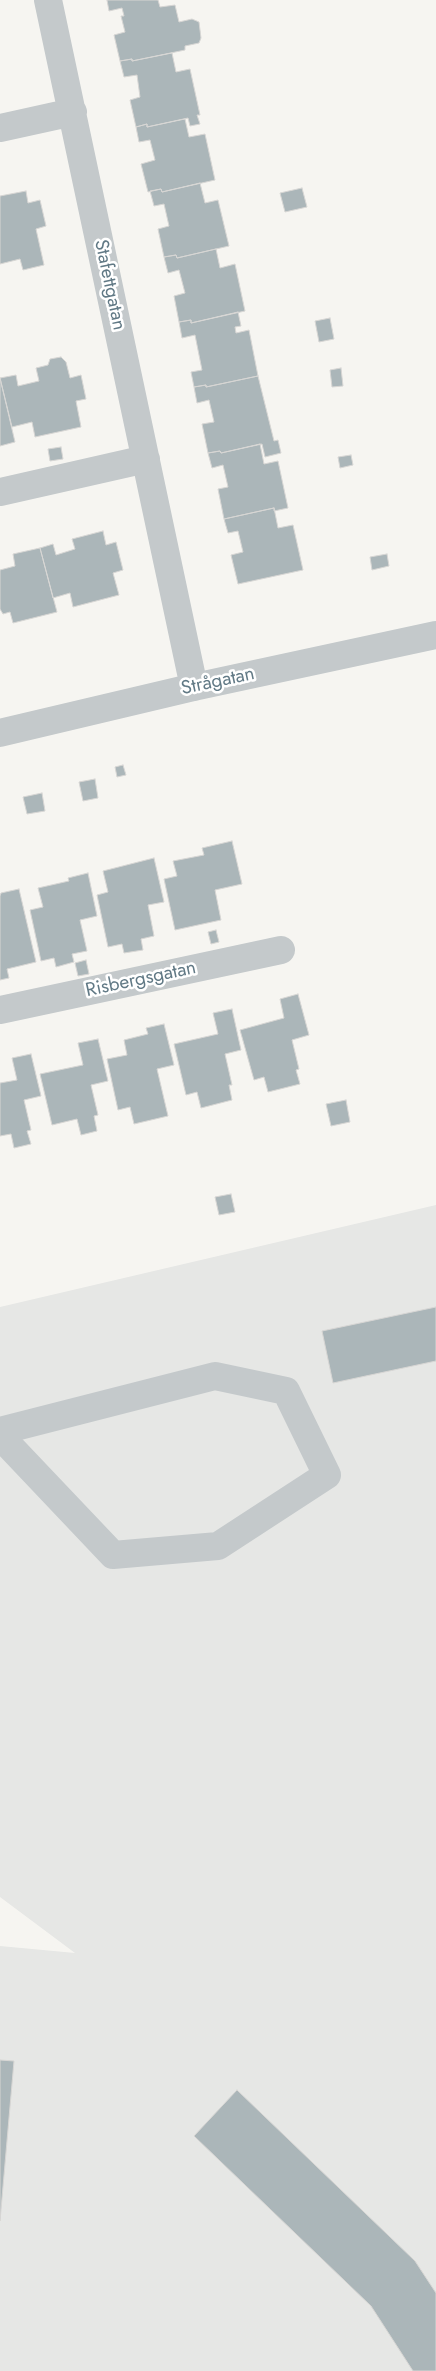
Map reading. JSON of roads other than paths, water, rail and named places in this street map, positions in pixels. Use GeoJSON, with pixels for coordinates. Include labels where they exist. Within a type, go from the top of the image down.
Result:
{"type":"FeatureCollection","features":[{"type":"Feature","properties":{"kind":"street","name":"Stafettgatan"},"geometry":{"type":"LineString","coordinates":[[48,0],[194,687]]}},
{"type":"Feature","properties":{"kind":"street"},"geometry":{"type":"LineString","coordinates":[[0,128],[73,112]]}},
{"type":"Feature","properties":{"kind":"street"},"geometry":{"type":"LineString","coordinates":[[0,492],[146,459]]}},
{"type":"Feature","properties":{"kind":"street","name":"Strågatan"},"geometry":{"type":"LineString","coordinates":[[0,733],[194,687],[436,635]]}},
{"type":"Feature","properties":{"kind":"street","name":"Risbergsgatan"},"geometry":{"type":"LineString","coordinates":[[0,1010],[281,950]]}},
{"type":"Feature","properties":{"kind":"street"},"geometry":{"type":"LineString","coordinates":[[0,1431],[215,1376],[286,1391],[327,1475],[218,1546],[113,1555],[0,1436]]}}]}
